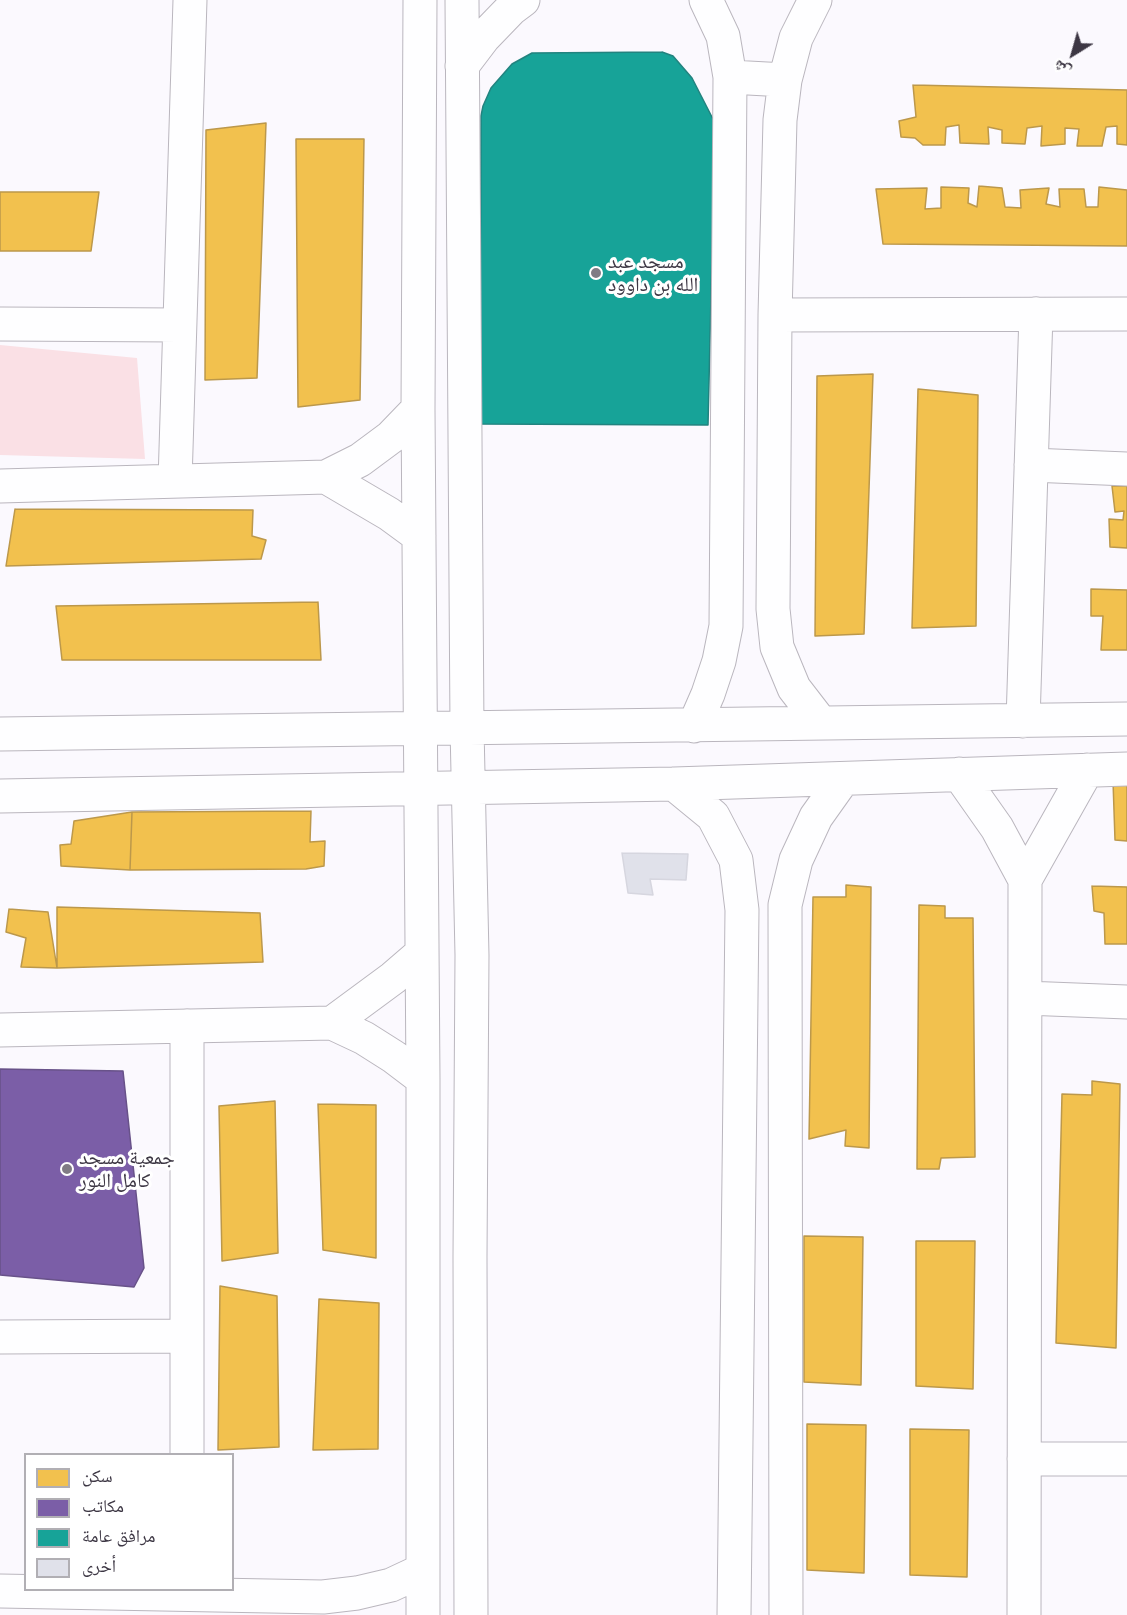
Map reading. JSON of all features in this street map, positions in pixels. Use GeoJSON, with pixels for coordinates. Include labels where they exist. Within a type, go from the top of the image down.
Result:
{"type":"FeatureCollection","features":[{"type":"Feature","properties":{"kind":"street"},"geometry":{"type":"LineString","coordinates":[[175,481],[190,0]]}},
{"type":"Feature","properties":{"kind":"street"},"geometry":{"type":"LineString","coordinates":[[420,0],[418,409],[423,1079],[423,1615]]}},
{"type":"Feature","properties":{"kind":"street"},"geometry":{"type":"LineString","coordinates":[[462,0],[467,728],[472,955],[471,1615]]}},
{"type":"Feature","properties":{"kind":"street"},"geometry":{"type":"LineString","coordinates":[[462,66],[484,37],[523,0]]}},
{"type":"Feature","properties":{"kind":"street"},"geometry":{"type":"LineString","coordinates":[[694,726],[719,661],[726,626],[730,77],[723,36],[706,0]]}},
{"type":"Feature","properties":{"kind":"street"},"geometry":{"type":"LineString","coordinates":[[815,0],[796,38],[785,80],[780,120],[775,315],[773,609],[777,647],[794,688],[821,723]]}},
{"type":"Feature","properties":{"kind":"street"},"geometry":{"type":"LineString","coordinates":[[730,77],[785,80]]}},
{"type":"Feature","properties":{"kind":"street"},"geometry":{"type":"LineString","coordinates":[[1023,721],[1036,314]]}},
{"type":"Feature","properties":{"kind":"street"},"geometry":{"type":"LineString","coordinates":[[775,315],[1127,314]]}},
{"type":"Feature","properties":{"kind":"street"},"geometry":{"type":"LineString","coordinates":[[0,324],[179,325]]}},
{"type":"Feature","properties":{"kind":"street"},"geometry":{"type":"LineString","coordinates":[[0,486],[326,477],[360,460],[392,437],[418,409]]}},
{"type":"Feature","properties":{"kind":"street"},"geometry":{"type":"LineString","coordinates":[[1031,465],[1127,469]]}},
{"type":"Feature","properties":{"kind":"street"},"geometry":{"type":"LineString","coordinates":[[326,477],[366,499],[419,536]]}},
{"type":"Feature","properties":{"kind":"street"},"geometry":{"type":"LineString","coordinates":[[6,727],[467,728],[1127,720]]}},
{"type":"Feature","properties":{"kind":"street"},"geometry":{"type":"LineString","coordinates":[[0,796],[674,784],[1127,769]]}},
{"type":"Feature","properties":{"kind":"street"},"geometry":{"type":"LineString","coordinates":[[1025,879],[1087,770]]}},
{"type":"Feature","properties":{"kind":"street"},"geometry":{"type":"LineString","coordinates":[[959,774],[997,828],[1025,879],[1024,1615]]}},
{"type":"Feature","properties":{"kind":"street"},"geometry":{"type":"LineString","coordinates":[[786,1615],[785,905],[796,860],[816,817],[843,779]]}},
{"type":"Feature","properties":{"kind":"street"},"geometry":{"type":"LineString","coordinates":[[674,784],[712,816],[736,860],[742,910],[734,1615]]}},
{"type":"Feature","properties":{"kind":"street"},"geometry":{"type":"LineString","coordinates":[[332,1023],[393,978],[422,953]]}},
{"type":"Feature","properties":{"kind":"street"},"geometry":{"type":"LineString","coordinates":[[1025,998],[1127,1002]]}},
{"type":"Feature","properties":{"kind":"street"},"geometry":{"type":"LineString","coordinates":[[0,1030],[332,1023],[364,1038],[423,1079]]}},
{"type":"Feature","properties":{"kind":"street"},"geometry":{"type":"LineString","coordinates":[[187,1026],[187,1453]]}},
{"type":"Feature","properties":{"kind":"street"},"geometry":{"type":"LineString","coordinates":[[0,1337],[187,1336]]}},
{"type":"Feature","properties":{"kind":"street"},"geometry":{"type":"LineString","coordinates":[[1024,1459],[1127,1459]]}},
{"type":"Feature","properties":{"kind":"street"},"geometry":{"type":"LineString","coordinates":[[238,1586],[323,1597],[357,1593],[391,1585],[423,1570]]}},
{"type":"Feature","properties":{"kind":"street"},"geometry":{"type":"LineString","coordinates":[[0,1591],[124,1591]]}},
{"type":"Feature","properties":{"kind":"shaded area"},"geometry":{"type":"Polygon","coordinates":[[[0,345],[137,358],[145,459],[0,455],[0,345]]]}},
{"type":"Feature","properties":{"kind":"building: سكن"},"geometry":{"type":"Polygon","coordinates":[[[913,85],[1127,90],[1127,145],[1117,144],[1117,126],[1106,127],[1102,146],[1077,146],[1079,129],[1065,128],[1065,144],[1041,146],[1042,126],[1027,128],[1025,144],[1002,143],[1002,130],[988,127],[989,144],[960,143],[959,125],[946,127],[945,145],[923,145],[915,138],[901,137],[899,121],[916,117],[913,85]]]}},
{"type":"Feature","properties":{"kind":"building: سكن"},"geometry":{"type":"Polygon","coordinates":[[[266,123],[257,378],[205,380],[206,130],[266,123]]]}},
{"type":"Feature","properties":{"kind":"building: سكن"},"geometry":{"type":"Polygon","coordinates":[[[296,139],[364,139],[360,400],[298,407],[296,139]]]}},
{"type":"Feature","properties":{"kind":"building: سكن"},"geometry":{"type":"Polygon","coordinates":[[[979,186],[1002,188],[1005,207],[1021,208],[1020,190],[1049,188],[1046,204],[1060,207],[1059,189],[1084,189],[1086,207],[1098,207],[1099,187],[1127,190],[1127,246],[883,244],[876,189],[927,188],[925,209],[941,208],[941,187],[969,188],[968,203],[977,207],[979,186]]]}},
{"type":"Feature","properties":{"kind":"building: سكن"},"geometry":{"type":"Polygon","coordinates":[[[0,192],[99,192],[91,251],[0,251],[0,192]]]}},
{"type":"Feature","properties":{"kind":"building: سكن"},"geometry":{"type":"Polygon","coordinates":[[[873,374],[864,634],[815,636],[817,376],[873,374]]]}},
{"type":"Feature","properties":{"kind":"building: سكن"},"geometry":{"type":"Polygon","coordinates":[[[918,389],[978,395],[976,626],[912,628],[918,389]]]}},
{"type":"Feature","properties":{"kind":"building: سكن"},"geometry":{"type":"Polygon","coordinates":[[[1112,486],[1127,486],[1127,548],[1110,547],[1109,519],[1123,520],[1124,511],[1115,512],[1112,486]]]}},
{"type":"Feature","properties":{"kind":"building: سكن"},"geometry":{"type":"Polygon","coordinates":[[[15,509],[253,510],[252,536],[266,540],[261,559],[6,566],[15,509]]]}},
{"type":"Feature","properties":{"kind":"building: سكن"},"geometry":{"type":"Polygon","coordinates":[[[1091,589],[1127,590],[1127,650],[1101,650],[1103,616],[1091,616],[1091,589]]]}},
{"type":"Feature","properties":{"kind":"building: سكن"},"geometry":{"type":"Polygon","coordinates":[[[318,602],[321,660],[62,660],[56,606],[318,602]]]}},
{"type":"Feature","properties":{"kind":"building: سكن"},"geometry":{"type":"Polygon","coordinates":[[[1113,781],[1127,781],[1127,841],[1115,840],[1113,781]]]}},
{"type":"Feature","properties":{"kind":"building: سكن"},"geometry":{"type":"Polygon","coordinates":[[[311,811],[310,842],[325,841],[324,866],[306,869],[130,870],[132,812],[311,811]]]}},
{"type":"Feature","properties":{"kind":"building: سكن"},"geometry":{"type":"Polygon","coordinates":[[[132,812],[130,870],[61,866],[60,845],[71,844],[74,821],[132,812]]]}},
{"type":"Feature","properties":{"kind":"building: سكن"},"geometry":{"type":"Polygon","coordinates":[[[846,885],[871,887],[869,1148],[845,1146],[846,1130],[809,1139],[813,897],[846,897],[846,885]]]}},
{"type":"Feature","properties":{"kind":"building: سكن"},"geometry":{"type":"Polygon","coordinates":[[[1092,886],[1127,887],[1127,944],[1105,944],[1104,913],[1094,911],[1092,886]]]}},
{"type":"Feature","properties":{"kind":"building: سكن"},"geometry":{"type":"Polygon","coordinates":[[[919,905],[945,906],[945,918],[973,918],[975,1157],[941,1158],[939,1169],[917,1169],[919,905]]]}},
{"type":"Feature","properties":{"kind":"building: سكن"},"geometry":{"type":"Polygon","coordinates":[[[57,907],[260,913],[263,962],[57,968],[57,907]]]}},
{"type":"Feature","properties":{"kind":"building: سكن"},"geometry":{"type":"Polygon","coordinates":[[[9,909],[48,912],[57,968],[21,967],[26,938],[6,932],[9,909]]]}},
{"type":"Feature","properties":{"kind":"building: سكن"},"geometry":{"type":"Polygon","coordinates":[[[1092,1081],[1120,1084],[1116,1348],[1056,1343],[1062,1094],[1092,1095],[1092,1081]]]}},
{"type":"Feature","properties":{"kind":"building: سكن"},"geometry":{"type":"Polygon","coordinates":[[[275,1101],[278,1253],[222,1261],[219,1106],[275,1101]]]}},
{"type":"Feature","properties":{"kind":"building: سكن"},"geometry":{"type":"Polygon","coordinates":[[[318,1104],[376,1105],[376,1258],[323,1250],[318,1104]]]}},
{"type":"Feature","properties":{"kind":"building: سكن"},"geometry":{"type":"Polygon","coordinates":[[[804,1236],[863,1237],[861,1385],[804,1382],[804,1236]]]}},
{"type":"Feature","properties":{"kind":"building: سكن"},"geometry":{"type":"Polygon","coordinates":[[[916,1241],[975,1241],[973,1389],[916,1386],[916,1241]]]}},
{"type":"Feature","properties":{"kind":"building: سكن"},"geometry":{"type":"Polygon","coordinates":[[[220,1286],[277,1296],[279,1447],[218,1450],[220,1286]]]}},
{"type":"Feature","properties":{"kind":"building: سكن"},"geometry":{"type":"Polygon","coordinates":[[[319,1299],[379,1303],[378,1449],[313,1450],[319,1299]]]}},
{"type":"Feature","properties":{"kind":"building: سكن"},"geometry":{"type":"Polygon","coordinates":[[[807,1424],[866,1425],[864,1573],[807,1570],[807,1424]]]}},
{"type":"Feature","properties":{"kind":"building: سكن"},"geometry":{"type":"Polygon","coordinates":[[[910,1429],[969,1430],[967,1577],[910,1575],[910,1429]]]}},
{"type":"Feature","properties":{"kind":"building: مكاتب","name":"جمعية مسجد كامل النور"},"geometry":{"type":"Polygon","coordinates":[[[0,1069],[123,1071],[144,1268],[134,1287],[0,1275],[0,1069]]]}},
{"type":"Feature","properties":{"kind":"building: مرافق عامة","name":"مسجد عبد الله بن داوود"},"geometry":{"type":"Polygon","coordinates":[[[662,52],[673,56],[692,78],[715,123],[708,425],[480,424],[481,116],[491,88],[512,64],[532,53],[662,52]]]}},
{"type":"Feature","properties":{"kind":"building: أخرى"},"geometry":{"type":"Polygon","coordinates":[[[622,853],[688,854],[686,880],[650,879],[653,895],[628,893],[622,853]]]}},
{"type":"Feature","properties":{"kind":"place","name":"مسجد عبد الله بن داوود"},"geometry":{"type":"Point","coordinates":[596,273]}},
{"type":"Feature","properties":{"kind":"place","name":"جمعية مسجد كامل النور"},"geometry":{"type":"Point","coordinates":[67,1169]}}]}
